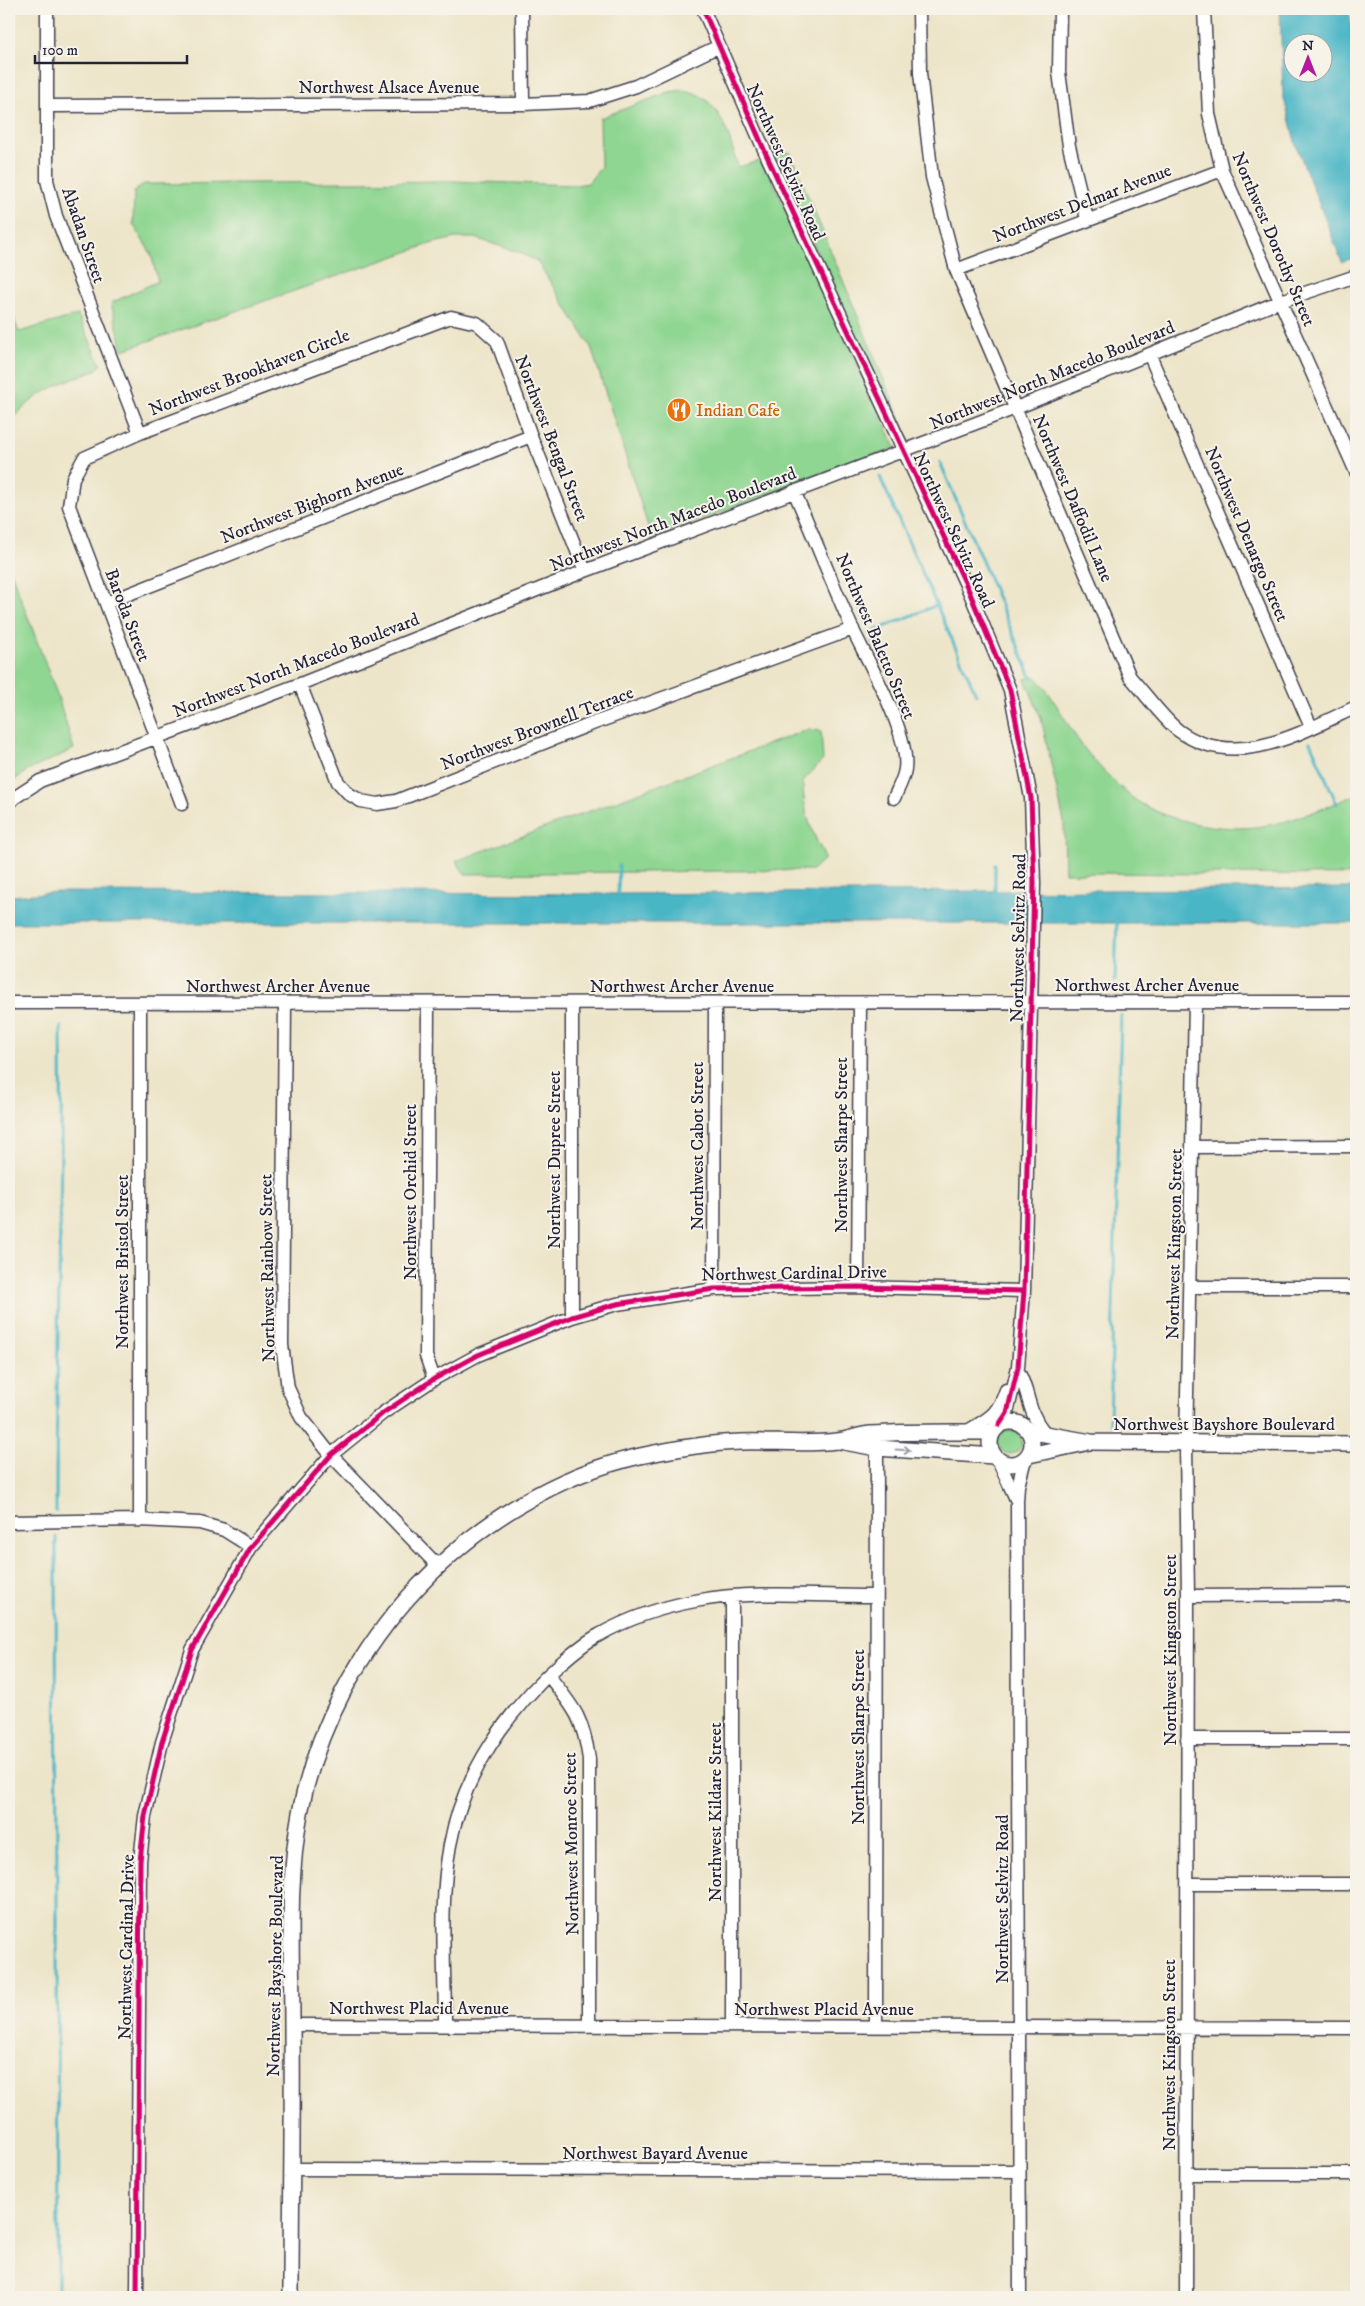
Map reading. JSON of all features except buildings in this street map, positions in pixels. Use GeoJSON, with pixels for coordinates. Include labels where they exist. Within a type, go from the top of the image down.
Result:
{"type":"FeatureCollection","features":[{"type":"Feature","properties":{"kind":"main road"},"geometry":{"type":"LineString","coordinates":[[1010,1422],[1027,1430],[1032,1443],[1027,1457],[1009,1464],[996,1458],[990,1445],[996,1429],[1010,1422]]}},
{"type":"Feature","properties":{"kind":"main road","name":"Northwest Bayshore Boulevard"},"geometry":{"type":"LineString","coordinates":[[291,2297],[291,1902],[300,1811],[312,1766],[330,1720],[349,1680],[376,1638],[407,1599],[438,1566],[470,1540],[515,1509],[556,1486],[638,1456],[694,1446],[737,1442],[838,1441],[871,1434],[966,1432],[996,1429]]}},
{"type":"Feature","properties":{"kind":"main road","name":"Northwest Bayshore Boulevard"},"geometry":{"type":"LineString","coordinates":[[1027,1430],[1091,1442],[1356,1444]]}},
{"type":"Feature","properties":{"kind":"main road","name":"Northwest Bayshore Boulevard"},"geometry":{"type":"LineString","coordinates":[[838,1441],[857,1446],[996,1458]]}},
{"type":"Feature","properties":{"kind":"main road","name":"Northwest Bayshore Boulevard"},"geometry":{"type":"LineString","coordinates":[[1027,1457],[1091,1442]]}},
{"type":"Feature","properties":{"kind":"street","name":"Abadan Street"},"geometry":{"type":"LineString","coordinates":[[47,9],[47,180],[56,216],[140,433]]}},
{"type":"Feature","properties":{"kind":"street"},"geometry":{"type":"LineString","coordinates":[[522,9],[523,104]]}},
{"type":"Feature","properties":{"kind":"street","name":"Northwest Selvitz Road"},"geometry":{"type":"LineString","coordinates":[[703,9],[903,452],[969,591],[1010,690],[1031,798],[1034,883],[1024,1290],[1018,1371],[1007,1413],[996,1429]]}},
{"type":"Feature","properties":{"kind":"street","name":"Northwest Daffodil Lane"},"geometry":{"type":"LineString","coordinates":[[919,9],[920,73],[932,177],[956,270],[1130,677],[1178,730],[1200,743],[1234,749],[1267,745],[1311,727]]}},
{"type":"Feature","properties":{"kind":"street"},"geometry":{"type":"LineString","coordinates":[[1060,9],[1059,72],[1066,128],[1088,219]]}},
{"type":"Feature","properties":{"kind":"street","name":"Northwest Dorothy Street"},"geometry":{"type":"LineString","coordinates":[[1204,9],[1209,114],[1222,170],[1356,472]]}},
{"type":"Feature","properties":{"kind":"street","name":"Northwest Alsace Avenue"},"geometry":{"type":"LineString","coordinates":[[47,106],[523,104],[589,101],[636,86],[719,46]]}},
{"type":"Feature","properties":{"kind":"street","name":"Northwest Delmar Avenue"},"geometry":{"type":"LineString","coordinates":[[956,270],[1222,170]]}},
{"type":"Feature","properties":{"kind":"street","name":"Northwest North Macedo Boulevard"},"geometry":{"type":"LineString","coordinates":[[9,804],[14,798],[40,781],[300,684],[585,571],[794,491],[903,452],[1150,356],[1281,301],[1356,276]]}},
{"type":"Feature","properties":{"kind":"street","name":"Northwest Brookhaven Circle"},"geometry":{"type":"LineString","coordinates":[[68,506],[73,478],[84,458],[140,433],[450,317],[477,323]]}},
{"type":"Feature","properties":{"kind":"street","name":"Northwest Bengal Street"},"geometry":{"type":"LineString","coordinates":[[477,323],[497,341],[531,436],[585,571]]}},
{"type":"Feature","properties":{"kind":"street","name":"Northwest Denargo Street"},"geometry":{"type":"LineString","coordinates":[[1150,356],[1311,727]]}},
{"type":"Feature","properties":{"kind":"street","name":"Northwest Bighorn Avenue"},"geometry":{"type":"LineString","coordinates":[[106,603],[531,436]]}},
{"type":"Feature","properties":{"kind":"street","name":"Northwest Baletto Street"},"geometry":{"type":"LineString","coordinates":[[794,491],[852,629],[882,687],[903,748],[905,769],[894,798]]}},
{"type":"Feature","properties":{"kind":"street","name":"Baroda Street"},"geometry":{"type":"LineString","coordinates":[[68,506],[182,804]]}},
{"type":"Feature","properties":{"kind":"street","name":"Northwest Brownell Terrace"},"geometry":{"type":"LineString","coordinates":[[300,684],[338,782],[354,798],[370,804],[384,804],[438,786],[588,725],[852,629]]}},
{"type":"Feature","properties":{"kind":"street"},"geometry":{"type":"LineString","coordinates":[[1311,727],[1356,707]]}},
{"type":"Feature","properties":{"kind":"street","name":"Northwest Rainbow Street"},"geometry":{"type":"LineString","coordinates":[[285,1002],[282,1345],[288,1388],[301,1417],[331,1455],[438,1566]]}},
{"type":"Feature","properties":{"kind":"street","name":"Northwest Kingston Street"},"geometry":{"type":"LineString","coordinates":[[1186,2297],[1188,1596],[1186,1444],[1194,1147],[1195,1002]]}},
{"type":"Feature","properties":{"kind":"street","name":"Northwest Archer Avenue"},"geometry":{"type":"LineString","coordinates":[[9,1003],[1356,1002]]}},
{"type":"Feature","properties":{"kind":"street","name":"Northwest Bristol Street"},"geometry":{"type":"LineString","coordinates":[[140,1003],[140,1520]]}},
{"type":"Feature","properties":{"kind":"street","name":"Northwest Cabot Street"},"geometry":{"type":"LineString","coordinates":[[714,1289],[715,1003]]}},
{"type":"Feature","properties":{"kind":"street","name":"Northwest Sharpe Street"},"geometry":{"type":"LineString","coordinates":[[858,1287],[860,1003]]}},
{"type":"Feature","properties":{"kind":"street","name":"Northwest Orchid Street"},"geometry":{"type":"LineString","coordinates":[[428,1004],[426,1356],[434,1379]]}},
{"type":"Feature","properties":{"kind":"street","name":"Northwest Dupree Street"},"geometry":{"type":"LineString","coordinates":[[572,1004],[572,1317]]}},
{"type":"Feature","properties":{"kind":"street"},"geometry":{"type":"LineString","coordinates":[[1194,1147],[1356,1146]]}},
{"type":"Feature","properties":{"kind":"street","name":"Northwest Cardinal Drive"},"geometry":{"type":"LineString","coordinates":[[137,2297],[140,1861],[145,1816],[162,1742],[192,1650],[251,1547],[331,1455],[383,1413],[434,1379],[478,1355],[572,1317],[617,1304],[714,1289],[858,1287],[1024,1290]]}},
{"type":"Feature","properties":{"kind":"street"},"geometry":{"type":"LineString","coordinates":[[1190,1287],[1356,1287]]}},
{"type":"Feature","properties":{"kind":"street"},"geometry":{"type":"LineString","coordinates":[[966,1432],[986,1422],[993,1415],[1018,1371]]}},
{"type":"Feature","properties":{"kind":"street"},"geometry":{"type":"LineString","coordinates":[[1018,1371],[1024,1382],[1031,1412],[1044,1432]]}},
{"type":"Feature","properties":{"kind":"street","name":"Northwest Selvitz Road"},"geometry":{"type":"LineString","coordinates":[[1018,1371],[1027,1430]]}},
{"type":"Feature","properties":{"kind":"street","name":"Northwest Sharpe Street"},"geometry":{"type":"LineString","coordinates":[[876,2026],[877,1448]]}},
{"type":"Feature","properties":{"kind":"street","name":"Northwest Selvitz Road"},"geometry":{"type":"LineString","coordinates":[[1020,2297],[1017,1501],[1018,1486],[1027,1457]]}},
{"type":"Feature","properties":{"kind":"street","name":"Northwest Selvitz Road"},"geometry":{"type":"LineString","coordinates":[[996,1458],[1017,1501]]}},
{"type":"Feature","properties":{"kind":"street"},"geometry":{"type":"LineString","coordinates":[[9,1522],[140,1520],[200,1523],[224,1530],[251,1547]]}},
{"type":"Feature","properties":{"kind":"street"},"geometry":{"type":"LineString","coordinates":[[1188,1596],[1356,1595]]}},
{"type":"Feature","properties":{"kind":"street"},"geometry":{"type":"LineString","coordinates":[[445,2025],[445,1893],[450,1844],[467,1790],[497,1734],[522,1701],[548,1675],[599,1634],[653,1612],[695,1601],[732,1597],[876,1596]]}},
{"type":"Feature","properties":{"kind":"street","name":"Northwest Kildare Street"},"geometry":{"type":"LineString","coordinates":[[732,1597],[732,2026]]}},
{"type":"Feature","properties":{"kind":"street","name":"Northwest Monroe Street"},"geometry":{"type":"LineString","coordinates":[[548,1675],[574,1708],[585,1729],[589,1759],[589,2025]]}},
{"type":"Feature","properties":{"kind":"street"},"geometry":{"type":"LineString","coordinates":[[1187,1739],[1356,1739]]}},
{"type":"Feature","properties":{"kind":"street"},"geometry":{"type":"LineString","coordinates":[[1187,1884],[1356,1884]]}},
{"type":"Feature","properties":{"kind":"street","name":"Northwest Placid Avenue"},"geometry":{"type":"LineString","coordinates":[[292,2025],[1187,2026],[1356,2028]]}},
{"type":"Feature","properties":{"kind":"street","name":"Northwest Bayard Avenue"},"geometry":{"type":"LineString","coordinates":[[291,2169],[1019,2171]]}},
{"type":"Feature","properties":{"kind":"street"},"geometry":{"type":"LineString","coordinates":[[1187,2174],[1356,2174]]}},
{"type":"Feature","properties":{"kind":"green space"},"geometry":{"type":"Polygon","coordinates":[[[683,90],[696,93],[714,108],[726,130],[738,167],[763,160],[896,448],[797,483],[652,539],[591,347],[537,261],[518,252],[475,238],[456,238],[433,243],[123,350],[111,303],[158,281],[151,254],[133,224],[134,192],[144,184],[451,181],[577,185],[588,183],[601,167],[600,118],[669,92],[683,90]]]}},
{"type":"Feature","properties":{"kind":"green space"},"geometry":{"type":"Polygon","coordinates":[[[790,152],[910,443],[906,445],[773,157],[790,152]]]}},
{"type":"Feature","properties":{"kind":"green space"},"geometry":{"type":"Polygon","coordinates":[[[9,306],[19,332],[78,315],[101,365],[96,370],[48,390],[29,403],[9,423],[9,306]]]}},
{"type":"Feature","properties":{"kind":"green space"},"geometry":{"type":"Polygon","coordinates":[[[9,567],[57,694],[74,749],[27,771],[9,784],[9,567]]]}},
{"type":"Feature","properties":{"kind":"green space"},"geometry":{"type":"Polygon","coordinates":[[[1035,676],[1049,693],[1078,739],[1100,767],[1129,795],[1157,812],[1193,823],[1230,828],[1247,828],[1287,821],[1356,795],[1356,875],[1065,873],[1064,822],[1041,718],[1025,679],[1035,676]]]}},
{"type":"Feature","properties":{"kind":"green space"},"geometry":{"type":"Polygon","coordinates":[[[809,729],[821,731],[823,760],[803,781],[808,818],[824,857],[824,860],[813,870],[465,874],[456,861],[809,729]]]}},
{"type":"Feature","properties":{"kind":"green space"},"geometry":{"type":"Polygon","coordinates":[[[1010,1430],[1019,1433],[1022,1442],[1019,1451],[1010,1454],[1001,1451],[998,1442],[1001,1433],[1010,1430]]]}},
{"type":"Feature","properties":{"kind":"water"},"geometry":{"type":"Polygon","coordinates":[[[1280,9],[1349,9],[1356,71],[1356,257],[1342,262],[1296,145],[1283,95],[1283,82],[1332,82],[1332,32],[1282,32],[1282,66],[1280,9]]]}},
{"type":"Feature","properties":{"kind":"water"},"geometry":{"type":"Polygon","coordinates":[[[1356,888],[1356,923],[9,923],[9,898],[12,896],[57,892],[618,894],[1356,888]]]}},
{"type":"Feature","properties":{"kind":"waterway"},"geometry":{"type":"LineString","coordinates":[[940,462],[1032,679]]}},
{"type":"Feature","properties":{"kind":"waterway"},"geometry":{"type":"LineString","coordinates":[[880,477],[976,694]]}},
{"type":"Feature","properties":{"kind":"waterway"},"geometry":{"type":"LineString","coordinates":[[858,605],[867,625]]}},
{"type":"Feature","properties":{"kind":"waterway"},"geometry":{"type":"LineString","coordinates":[[870,633],[937,605]]}},
{"type":"Feature","properties":{"kind":"waterway"},"geometry":{"type":"LineString","coordinates":[[873,640],[883,662]]}},
{"type":"Feature","properties":{"kind":"waterway"},"geometry":{"type":"LineString","coordinates":[[1310,742],[1337,804]]}},
{"type":"Feature","properties":{"kind":"waterway"},"geometry":{"type":"LineString","coordinates":[[995,864],[995,890]]}},
{"type":"Feature","properties":{"kind":"waterway"},"geometry":{"type":"LineString","coordinates":[[618,894],[619,866]]}},
{"type":"Feature","properties":{"kind":"waterway"},"geometry":{"type":"LineString","coordinates":[[1115,981],[1117,919]]}},
{"type":"Feature","properties":{"kind":"waterway"},"geometry":{"type":"LineString","coordinates":[[1110,1423],[1121,1015]]}},
{"type":"Feature","properties":{"kind":"waterway"},"geometry":{"type":"LineString","coordinates":[[56,1511],[61,1027]]}},
{"type":"Feature","properties":{"kind":"waterway"},"geometry":{"type":"LineString","coordinates":[[56,1537],[58,2290]]}},
{"type":"Feature","properties":{"kind":"cycle path"},"geometry":{"type":"LineString","coordinates":[[703,9],[766,154],[969,591],[1010,690],[1031,798],[1034,883],[1024,1291],[1018,1367],[1007,1413],[999,1425]]}},
{"type":"Feature","properties":{"kind":"cycle path"},"geometry":{"type":"LineString","coordinates":[[137,2297],[140,1861],[145,1816],[162,1742],[192,1650],[251,1547],[331,1455],[383,1413],[434,1379],[478,1355],[572,1317],[617,1304],[714,1289],[858,1287],[1024,1291]]}},
{"type":"Feature","properties":{"kind":"place","name":"Indian Cafe"},"geometry":{"type":"Point","coordinates":[679,410]}}]}
